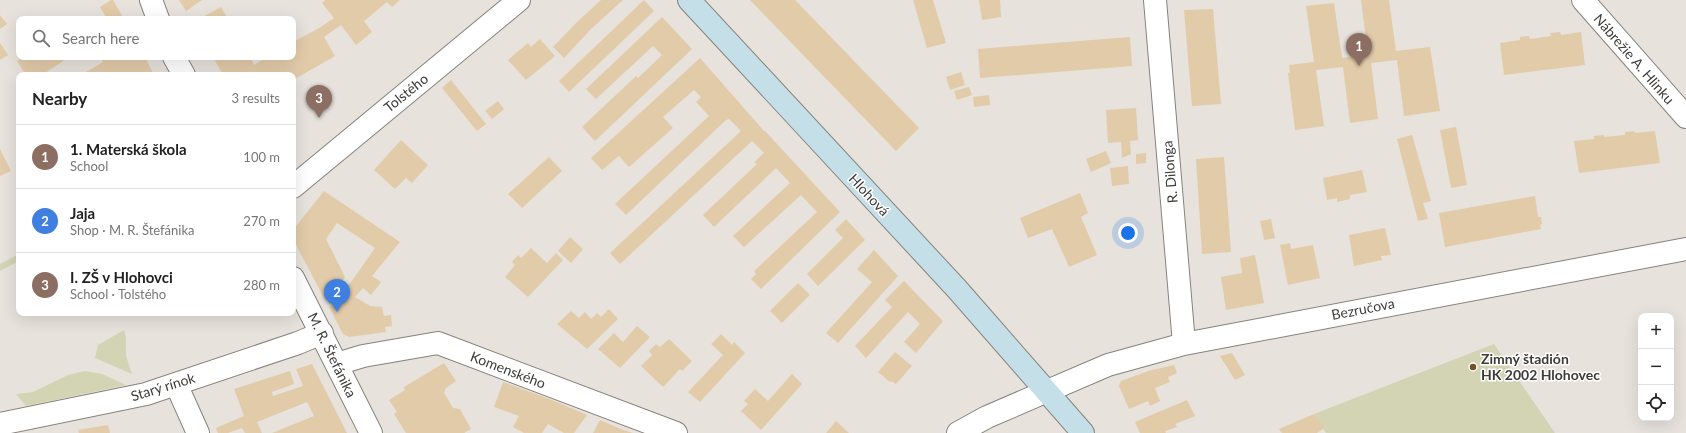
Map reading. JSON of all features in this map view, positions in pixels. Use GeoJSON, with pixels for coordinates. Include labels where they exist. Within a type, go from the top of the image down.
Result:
{"type":"FeatureCollection","features":[{"type":"Feature","properties":{"kind":"main road","name":"Hlohová"},"geometry":{"type":"LineString","coordinates":[[689,0],[957,289],[1083,433]]}},
{"type":"Feature","properties":{"kind":"street"},"geometry":{"type":"LineString","coordinates":[[151,0],[157,16]]}},
{"type":"Feature","properties":{"kind":"street","name":"Tolstého"},"geometry":{"type":"LineString","coordinates":[[296,185],[519,0]]}},
{"type":"Feature","properties":{"kind":"street","name":"R. Dilonga"},"geometry":{"type":"LineString","coordinates":[[1155,0],[1184,344]]}},
{"type":"Feature","properties":{"kind":"street","name":"Nábrežie A. Hlinku"},"geometry":{"type":"LineString","coordinates":[[1583,0],[1686,117]]}},
{"type":"Feature","properties":{"kind":"street"},"geometry":{"type":"LineString","coordinates":[[176,60],[182,72]]}},
{"type":"Feature","properties":{"kind":"street","name":"Bezručova"},"geometry":{"type":"LineString","coordinates":[[958,433],[987,417],[1108,365],[1184,344],[1686,249]]}},
{"type":"Feature","properties":{"kind":"street","name":"M. R. Štefánika"},"geometry":{"type":"LineString","coordinates":[[296,284],[371,433]]}},
{"type":"Feature","properties":{"kind":"street","name":"Starý rínok"},"geometry":{"type":"LineString","coordinates":[[0,424],[146,394],[298,343],[322,333]]}},
{"type":"Feature","properties":{"kind":"street","name":"Komenského"},"geometry":{"type":"LineString","coordinates":[[337,364],[364,356],[438,344],[676,433]]}},
{"type":"Feature","properties":{"kind":"street"},"geometry":{"type":"LineString","coordinates":[[176,384],[198,433]]}},
{"type":"Feature","properties":{"kind":"green space"},"geometry":{"type":"Polygon","coordinates":[[[16,256],[16,263],[0,271],[0,264],[16,256]]]}},
{"type":"Feature","properties":{"kind":"green space"},"geometry":{"type":"Polygon","coordinates":[[[124,330],[126,338],[126,356],[132,374],[95,358],[98,345],[124,330]]]}},
{"type":"Feature","properties":{"kind":"green space","name":"Zimný štadión HK 2002 Hlohovec"},"geometry":{"type":"Polygon","coordinates":[[[1494,344],[1555,433],[1326,433],[1314,414],[1494,344]]]}},
{"type":"Feature","properties":{"kind":"green space"},"geometry":{"type":"Polygon","coordinates":[[[85,371],[102,374],[126,385],[26,406],[16,394],[33,392],[68,375],[85,371]]]}},
{"type":"Feature","properties":{"kind":"building"},"geometry":{"type":"Polygon","coordinates":[[[113,0],[122,16],[105,16],[100,7],[113,0]]]}},
{"type":"Feature","properties":{"kind":"building"},"geometry":{"type":"Polygon","coordinates":[[[179,0],[202,0],[186,11],[179,0]]]}},
{"type":"Feature","properties":{"kind":"building"},"geometry":{"type":"Polygon","coordinates":[[[325,0],[400,0],[392,7],[387,2],[364,21],[372,32],[356,45],[341,25],[324,37],[335,56],[296,78],[296,72],[221,72],[215,60],[252,60],[254,65],[262,60],[296,60],[296,40],[334,18],[322,3],[325,0]]]}},
{"type":"Feature","properties":{"kind":"building"},"geometry":{"type":"Polygon","coordinates":[[[601,0],[623,0],[591,29],[564,58],[553,47],[601,0]]]}},
{"type":"Feature","properties":{"kind":"building"},"geometry":{"type":"Polygon","coordinates":[[[644,0],[654,11],[569,92],[559,81],[644,0]]]}},
{"type":"Feature","properties":{"kind":"building"},"geometry":{"type":"Polygon","coordinates":[[[750,0],[795,0],[919,128],[896,151],[750,0]]]}},
{"type":"Feature","properties":{"kind":"building"},"geometry":{"type":"Polygon","coordinates":[[[913,0],[933,0],[946,43],[927,48],[913,0]]]}},
{"type":"Feature","properties":{"kind":"building"},"geometry":{"type":"Polygon","coordinates":[[[979,0],[1000,0],[1001,17],[982,20],[979,0]]]}},
{"type":"Feature","properties":{"kind":"building"},"geometry":{"type":"Polygon","coordinates":[[[1361,0],[1389,0],[1396,51],[1430,47],[1440,111],[1404,116],[1397,60],[1371,63],[1378,119],[1350,123],[1343,67],[1316,70],[1324,126],[1295,130],[1288,73],[1290,73],[1289,65],[1314,62],[1306,6],[1334,3],[1342,58],[1368,55],[1361,0]]]}},
{"type":"Feature","properties":{"kind":"building"},"geometry":{"type":"Polygon","coordinates":[[[221,7],[226,16],[204,16],[221,7]]]}},
{"type":"Feature","properties":{"kind":"building"},"geometry":{"type":"Polygon","coordinates":[[[1213,9],[1221,104],[1192,106],[1184,10],[1213,9]]]}},
{"type":"Feature","properties":{"kind":"building"},"geometry":{"type":"Polygon","coordinates":[[[0,15],[7,24],[0,29],[0,15]]]}},
{"type":"Feature","properties":{"kind":"building"},"geometry":{"type":"Polygon","coordinates":[[[662,17],[692,49],[595,141],[582,127],[636,76],[638,78],[662,55],[653,46],[596,99],[586,89],[662,17]]]}},
{"type":"Feature","properties":{"kind":"building"},"geometry":{"type":"Polygon","coordinates":[[[1560,32],[1561,35],[1581,32],[1585,65],[1504,75],[1500,43],[1520,40],[1520,37],[1529,36],[1530,39],[1551,36],[1550,33],[1560,32]]]}},
{"type":"Feature","properties":{"kind":"building"},"geometry":{"type":"Polygon","coordinates":[[[1130,37],[1132,66],[980,78],[978,49],[1130,37]]]}},
{"type":"Feature","properties":{"kind":"building"},"geometry":{"type":"Polygon","coordinates":[[[540,39],[555,56],[526,80],[508,60],[528,43],[531,47],[540,39]]]}},
{"type":"Feature","properties":{"kind":"building"},"geometry":{"type":"Polygon","coordinates":[[[0,43],[8,55],[0,60],[0,43]]]}},
{"type":"Feature","properties":{"kind":"building"},"geometry":{"type":"Polygon","coordinates":[[[700,58],[764,131],[840,212],[761,289],[751,279],[756,274],[754,271],[817,212],[801,195],[744,247],[733,236],[790,183],[776,168],[714,227],[703,215],[757,164],[754,162],[764,153],[752,141],[620,264],[610,253],[741,131],[729,119],[726,120],[626,215],[615,204],[709,116],[696,102],[701,97],[694,90],[663,117],[673,128],[629,167],[619,156],[602,170],[591,158],[700,58]]]}},
{"type":"Feature","properties":{"kind":"building"},"geometry":{"type":"Polygon","coordinates":[[[64,60],[46,72],[24,72],[17,61],[64,60]]]}},
{"type":"Feature","properties":{"kind":"building"},"geometry":{"type":"Polygon","coordinates":[[[102,60],[146,60],[152,72],[86,72],[103,62],[102,60]]]}},
{"type":"Feature","properties":{"kind":"building"},"geometry":{"type":"Polygon","coordinates":[[[961,72],[965,85],[950,90],[946,77],[961,72]]]}},
{"type":"Feature","properties":{"kind":"building"},"geometry":{"type":"Polygon","coordinates":[[[451,80],[486,124],[477,131],[442,88],[451,80]]]}},
{"type":"Feature","properties":{"kind":"building"},"geometry":{"type":"Polygon","coordinates":[[[969,87],[972,95],[957,100],[954,91],[969,87]]]}},
{"type":"Feature","properties":{"kind":"building"},"geometry":{"type":"Polygon","coordinates":[[[989,95],[990,105],[974,107],[973,97],[989,95]]]}},
{"type":"Feature","properties":{"kind":"building"},"geometry":{"type":"Polygon","coordinates":[[[498,101],[504,109],[492,119],[485,111],[498,101]]]}},
{"type":"Feature","properties":{"kind":"building"},"geometry":{"type":"Polygon","coordinates":[[[1136,108],[1138,140],[1130,141],[1131,154],[1122,158],[1121,142],[1108,143],[1106,110],[1136,108]]]}},
{"type":"Feature","properties":{"kind":"building"},"geometry":{"type":"Polygon","coordinates":[[[1456,127],[1467,185],[1451,188],[1440,130],[1456,127]]]}},
{"type":"Feature","properties":{"kind":"building"},"geometry":{"type":"Polygon","coordinates":[[[1634,131],[1635,133],[1655,131],[1660,163],[1579,173],[1574,141],[1594,139],[1594,136],[1604,135],[1604,137],[1625,135],[1625,132],[1634,131]]]}},
{"type":"Feature","properties":{"kind":"building"},"geometry":{"type":"Polygon","coordinates":[[[1412,135],[1431,201],[1423,203],[1428,219],[1418,221],[1397,139],[1412,135]]]}},
{"type":"Feature","properties":{"kind":"building"},"geometry":{"type":"Polygon","coordinates":[[[401,140],[428,165],[412,183],[406,178],[395,189],[374,170],[401,140]]]}},
{"type":"Feature","properties":{"kind":"building"},"geometry":{"type":"Polygon","coordinates":[[[0,149],[11,171],[0,176],[0,149]]]}},
{"type":"Feature","properties":{"kind":"building"},"geometry":{"type":"Polygon","coordinates":[[[1106,151],[1111,163],[1091,172],[1086,159],[1106,151]]]}},
{"type":"Feature","properties":{"kind":"building"},"geometry":{"type":"Polygon","coordinates":[[[1146,153],[1146,163],[1136,164],[1136,154],[1146,153]]]}},
{"type":"Feature","properties":{"kind":"building"},"geometry":{"type":"Polygon","coordinates":[[[549,157],[562,171],[522,208],[508,194],[549,157]]]}},
{"type":"Feature","properties":{"kind":"building"},"geometry":{"type":"Polygon","coordinates":[[[1224,157],[1231,252],[1202,254],[1196,159],[1224,157]]]}},
{"type":"Feature","properties":{"kind":"building"},"geometry":{"type":"Polygon","coordinates":[[[1128,166],[1129,184],[1112,186],[1110,168],[1128,166]]]}},
{"type":"Feature","properties":{"kind":"building"},"geometry":{"type":"Polygon","coordinates":[[[1362,170],[1367,192],[1350,195],[1350,199],[1337,202],[1337,198],[1327,200],[1323,178],[1362,170]]]}},
{"type":"Feature","properties":{"kind":"building"},"geometry":{"type":"Polygon","coordinates":[[[324,191],[400,242],[372,276],[381,282],[371,295],[363,288],[355,297],[370,306],[382,307],[384,316],[391,315],[392,326],[385,327],[386,332],[349,337],[343,334],[329,307],[339,299],[375,248],[337,223],[326,239],[345,277],[337,289],[325,300],[296,245],[296,226],[324,191]]]}},
{"type":"Feature","properties":{"kind":"building"},"geometry":{"type":"Polygon","coordinates":[[[1080,193],[1088,213],[1081,217],[1097,255],[1069,267],[1052,229],[1028,238],[1020,218],[1080,193]]]}},
{"type":"Feature","properties":{"kind":"building"},"geometry":{"type":"Polygon","coordinates":[[[1535,196],[1538,217],[1541,217],[1541,229],[1445,247],[1439,213],[1535,196]]]}},
{"type":"Feature","properties":{"kind":"building"},"geometry":{"type":"Polygon","coordinates":[[[846,219],[865,240],[818,286],[807,274],[843,238],[835,230],[846,219]]]}},
{"type":"Feature","properties":{"kind":"building"},"geometry":{"type":"Polygon","coordinates":[[[1271,219],[1275,238],[1264,240],[1260,221],[1271,219]]]}},
{"type":"Feature","properties":{"kind":"building"},"geometry":{"type":"Polygon","coordinates":[[[1385,228],[1391,255],[1381,256],[1382,260],[1354,266],[1349,235],[1385,228]]]}},
{"type":"Feature","properties":{"kind":"building"},"geometry":{"type":"Polygon","coordinates":[[[570,237],[583,249],[571,263],[558,251],[570,237]]]}},
{"type":"Feature","properties":{"kind":"building"},"geometry":{"type":"Polygon","coordinates":[[[1290,243],[1291,249],[1313,245],[1320,278],[1288,285],[1280,245],[1290,243]]]}},
{"type":"Feature","properties":{"kind":"building"},"geometry":{"type":"Polygon","coordinates":[[[531,248],[547,263],[556,253],[563,260],[528,297],[505,277],[515,265],[512,262],[518,255],[521,258],[531,248]]]}},
{"type":"Feature","properties":{"kind":"building"},"geometry":{"type":"Polygon","coordinates":[[[874,250],[898,276],[838,343],[826,333],[872,282],[857,269],[874,250]]]}},
{"type":"Feature","properties":{"kind":"building"},"geometry":{"type":"Polygon","coordinates":[[[1255,255],[1264,303],[1226,310],[1221,277],[1242,273],[1240,258],[1255,255]]]}},
{"type":"Feature","properties":{"kind":"building"},"geometry":{"type":"Polygon","coordinates":[[[904,281],[943,321],[916,353],[904,342],[920,324],[908,312],[866,358],[855,346],[892,307],[885,300],[904,281]]]}},
{"type":"Feature","properties":{"kind":"building"},"geometry":{"type":"Polygon","coordinates":[[[798,283],[810,295],[782,323],[770,311],[798,283]]]}},
{"type":"Feature","properties":{"kind":"building"},"geometry":{"type":"Polygon","coordinates":[[[609,309],[618,319],[587,349],[557,324],[571,311],[579,318],[585,312],[591,319],[597,313],[601,317],[609,309]]]}},
{"type":"Feature","properties":{"kind":"building"},"geometry":{"type":"Polygon","coordinates":[[[637,326],[650,337],[620,368],[598,349],[614,333],[623,342],[637,326]]]}},
{"type":"Feature","properties":{"kind":"building"},"geometry":{"type":"Polygon","coordinates":[[[721,334],[732,345],[734,342],[745,353],[700,402],[688,392],[723,355],[711,344],[721,334]]]}},
{"type":"Feature","properties":{"kind":"building"},"geometry":{"type":"Polygon","coordinates":[[[669,339],[692,361],[682,371],[680,369],[663,387],[641,366],[652,355],[649,351],[656,344],[660,347],[669,339]]]}},
{"type":"Feature","properties":{"kind":"building"},"geometry":{"type":"Polygon","coordinates":[[[895,352],[912,366],[896,384],[891,381],[890,382],[878,372],[895,352]]]}},
{"type":"Feature","properties":{"kind":"building"},"geometry":{"type":"Polygon","coordinates":[[[1232,353],[1245,375],[1235,380],[1220,356],[1232,353]]]}},
{"type":"Feature","properties":{"kind":"building"},"geometry":{"type":"Polygon","coordinates":[[[444,363],[456,381],[446,388],[444,393],[453,408],[460,409],[471,429],[464,433],[406,433],[394,414],[397,412],[389,400],[405,390],[404,387],[444,363]]]}},
{"type":"Feature","properties":{"kind":"building"},"geometry":{"type":"Polygon","coordinates":[[[312,364],[347,433],[272,433],[314,416],[307,402],[257,422],[262,433],[245,433],[242,428],[228,433],[218,433],[216,428],[244,416],[234,389],[290,371],[294,384],[272,392],[273,396],[303,386],[296,369],[312,364]]]}},
{"type":"Feature","properties":{"kind":"building"},"geometry":{"type":"Polygon","coordinates":[[[1174,365],[1177,373],[1168,377],[1170,382],[1155,388],[1160,401],[1150,406],[1148,401],[1129,409],[1119,386],[1121,381],[1148,371],[1174,365]]]}},
{"type":"Feature","properties":{"kind":"building"},"geometry":{"type":"Polygon","coordinates":[[[792,374],[802,384],[761,430],[741,411],[748,404],[744,401],[755,389],[768,401],[792,374]]]}},
{"type":"Feature","properties":{"kind":"building"},"geometry":{"type":"Polygon","coordinates":[[[503,382],[587,415],[574,433],[564,433],[548,424],[542,433],[524,433],[513,427],[519,416],[494,407],[503,382]]]}},
{"type":"Feature","properties":{"kind":"building"},"geometry":{"type":"Polygon","coordinates":[[[1187,400],[1195,416],[1175,424],[1177,427],[1165,431],[1166,433],[1140,433],[1135,422],[1187,400]]]}},
{"type":"Feature","properties":{"kind":"building"},"geometry":{"type":"Polygon","coordinates":[[[1314,414],[1324,428],[1317,433],[1282,433],[1279,429],[1314,414]]]}},
{"type":"Feature","properties":{"kind":"building"},"geometry":{"type":"Polygon","coordinates":[[[600,420],[623,430],[633,433],[593,433],[600,420]]]}},
{"type":"Feature","properties":{"kind":"building"},"geometry":{"type":"Polygon","coordinates":[[[836,421],[849,433],[826,433],[836,421]]]}},
{"type":"Feature","properties":{"kind":"building"},"geometry":{"type":"Polygon","coordinates":[[[108,425],[110,433],[79,433],[78,430],[108,425]]]}},
{"type":"Feature","properties":{"kind":"place","name":"1. Materská škola"},"geometry":{"type":"Point","coordinates":[1359,66]}},
{"type":"Feature","properties":{"kind":"place","name":"I. ZŠ v Hlohovci"},"geometry":{"type":"Point","coordinates":[319,118]}},
{"type":"Feature","properties":{"kind":"place","name":"Jaja"},"geometry":{"type":"Point","coordinates":[337,312]}},
{"type":"Feature","properties":{"kind":"place","name":"Zimný štadión HK 2002 Hlohovec"},"geometry":{"type":"Point","coordinates":[1473,367]}}]}
